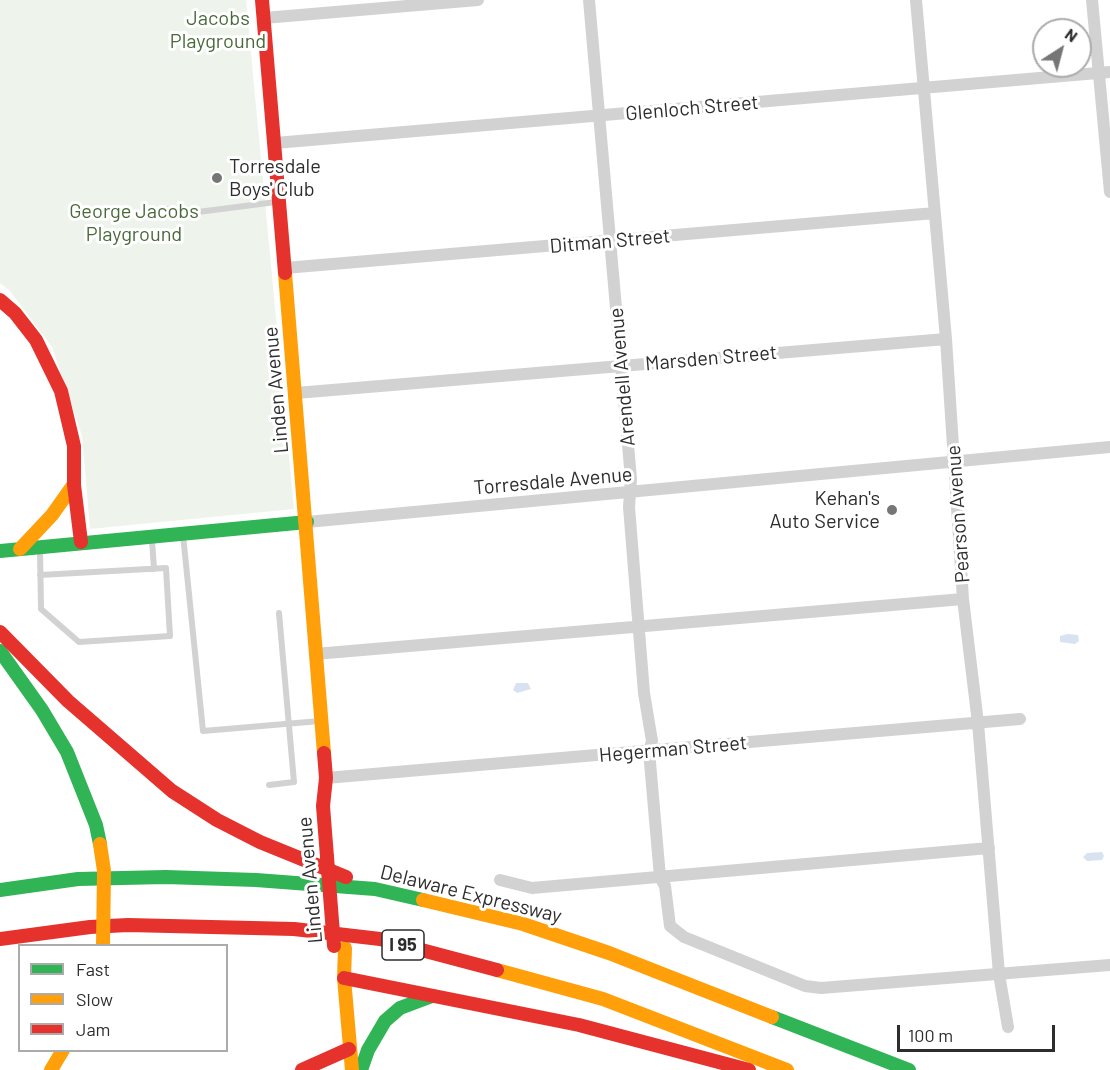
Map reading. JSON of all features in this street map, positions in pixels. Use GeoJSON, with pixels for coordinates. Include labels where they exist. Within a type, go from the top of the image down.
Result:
{"type":"FeatureCollection","features":[{"type":"Feature","properties":{"kind":"main road","name":"Linden Avenue"},"geometry":{"type":"LineString","coordinates":[[262,0],[307,522],[326,778],[323,806],[332,859],[351,1070]]}},
{"type":"Feature","properties":{"kind":"main road"},"geometry":{"type":"LineString","coordinates":[[0,300],[15,313],[36,340],[61,391],[74,446],[74,484],[81,542]]}},
{"type":"Feature","properties":{"kind":"main road"},"geometry":{"type":"LineString","coordinates":[[9,550],[52,515],[74,484]]}},
{"type":"Feature","properties":{"kind":"main road","name":"Torresdale Avenue"},"geometry":{"type":"LineString","coordinates":[[9,550],[307,522]]}},
{"type":"Feature","properties":{"kind":"main road"},"geometry":{"type":"LineString","coordinates":[[0,632],[68,701],[146,771],[180,796],[260,842],[375,889]]}},
{"type":"Feature","properties":{"kind":"main road"},"geometry":{"type":"LineString","coordinates":[[0,651],[42,711],[67,752],[96,825],[94,845],[95,944]]}},
{"type":"Feature","properties":{"kind":"main road"},"geometry":{"type":"LineString","coordinates":[[0,666],[44,729],[62,760],[104,871],[103,944]]}},
{"type":"Feature","properties":{"kind":"main road","name":"Delaware Expressway"},"geometry":{"type":"LineString","coordinates":[[0,890],[78,879],[166,878],[256,880],[375,889],[524,924],[609,953],[909,1070]]}},
{"type":"Feature","properties":{"kind":"main road","name":"I 95"},"geometry":{"type":"LineString","coordinates":[[0,939],[90,927],[128,925],[294,929],[380,939],[603,999],[787,1070]]}},
{"type":"Feature","properties":{"kind":"main road"},"geometry":{"type":"LineString","coordinates":[[344,978],[579,1024],[749,1070]]}},
{"type":"Feature","properties":{"kind":"main road"},"geometry":{"type":"LineString","coordinates":[[361,1070],[367,1051],[385,1021],[400,1008],[434,996]]}},
{"type":"Feature","properties":{"kind":"main road"},"geometry":{"type":"LineString","coordinates":[[302,1070],[349,1049]]}},
{"type":"Feature","properties":{"kind":"main road"},"geometry":{"type":"LineString","coordinates":[[51,1070],[62,1052]]}},
{"type":"Feature","properties":{"kind":"main road"},"geometry":{"type":"LineString","coordinates":[[62,1070],[72,1052]]}},
{"type":"Feature","properties":{"kind":"street"},"geometry":{"type":"LineString","coordinates":[[264,18],[478,0]]}},
{"type":"Feature","properties":{"kind":"street","name":"Arendell Avenue"},"geometry":{"type":"LineString","coordinates":[[589,0],[621,366],[638,627],[644,693],[652,741],[649,751],[660,877],[665,886],[672,930],[805,986],[821,988],[999,974]]}},
{"type":"Feature","properties":{"kind":"street","name":"Pearson Avenue"},"geometry":{"type":"LineString","coordinates":[[916,0],[946,339],[963,599],[978,723],[999,974],[1008,1027]]}},
{"type":"Feature","properties":{"kind":"street"},"geometry":{"type":"LineString","coordinates":[[1092,0],[1104,73],[1110,192]]}},
{"type":"Feature","properties":{"kind":"street","name":"Glenloch Street"},"geometry":{"type":"LineString","coordinates":[[275,143],[1104,73]]}},
{"type":"Feature","properties":{"kind":"street","name":"Ditman Street"},"geometry":{"type":"LineString","coordinates":[[285,268],[935,213]]}},
{"type":"Feature","properties":{"kind":"street","name":"Marsden Street"},"geometry":{"type":"LineString","coordinates":[[296,393],[946,339]]}},
{"type":"Feature","properties":{"kind":"street","name":"Torresdale Avenue"},"geometry":{"type":"LineString","coordinates":[[307,522],[630,494],[1110,447]]}},
{"type":"Feature","properties":{"kind":"street"},"geometry":{"type":"LineString","coordinates":[[315,654],[963,599]]}},
{"type":"Feature","properties":{"kind":"street","name":"Hegerman Street"},"geometry":{"type":"LineString","coordinates":[[326,778],[1020,719]]}},
{"type":"Feature","properties":{"kind":"street"},"geometry":{"type":"LineString","coordinates":[[500,880],[532,888],[989,848]]}},
{"type":"Feature","properties":{"kind":"street"},"geometry":{"type":"LineString","coordinates":[[999,974],[1110,965]]}},
{"type":"Feature","properties":{"kind":"lane"},"geometry":{"type":"LineString","coordinates":[[167,209],[185,208],[198,212],[280,202]]}},
{"type":"Feature","properties":{"kind":"lane"},"geometry":{"type":"LineString","coordinates":[[183,532],[203,731],[321,721]]}},
{"type":"Feature","properties":{"kind":"lane"},"geometry":{"type":"LineString","coordinates":[[152,535],[154,569]]}},
{"type":"Feature","properties":{"kind":"lane"},"geometry":{"type":"LineString","coordinates":[[40,547],[40,574],[41,609],[79,642],[170,636],[166,568],[40,574]]}},
{"type":"Feature","properties":{"kind":"lane"},"geometry":{"type":"LineString","coordinates":[[269,785],[294,782],[279,613]]}},
{"type":"Feature","properties":{"kind":"green space","name":"George Jacobs Playground"},"geometry":{"type":"Polygon","coordinates":[[[0,0],[246,0],[294,509],[90,529],[82,436],[52,347],[10,291],[0,283],[0,0]]]}},
{"type":"Feature","properties":{"kind":"water"},"geometry":{"type":"Polygon","coordinates":[[[1078,635],[1079,641],[1075,644],[1060,642],[1060,636],[1078,635]]]}},
{"type":"Feature","properties":{"kind":"water"},"geometry":{"type":"Polygon","coordinates":[[[516,683],[528,683],[531,689],[517,693],[513,690],[516,683]]]}},
{"type":"Feature","properties":{"kind":"water"},"geometry":{"type":"Polygon","coordinates":[[[1102,852],[1104,856],[1102,860],[1087,861],[1083,857],[1087,853],[1102,852]]]}},
{"type":"Feature","properties":{"kind":"traffic: fast"},"geometry":{"type":"LineString","coordinates":[[0,551],[307,522]]}},
{"type":"Feature","properties":{"kind":"traffic: fast"},"geometry":{"type":"LineString","coordinates":[[0,651],[42,710],[67,752],[96,825],[100,844]]}},
{"type":"Feature","properties":{"kind":"traffic: fast"},"geometry":{"type":"LineString","coordinates":[[0,890],[78,879],[166,877],[256,880],[375,889],[423,900]]}},
{"type":"Feature","properties":{"kind":"traffic: fast"},"geometry":{"type":"LineString","coordinates":[[361,1070],[368,1050],[385,1021],[400,1008],[432,996]]}},
{"type":"Feature","properties":{"kind":"traffic: fast"},"geometry":{"type":"LineString","coordinates":[[772,1017],[909,1070]]}},
{"type":"Feature","properties":{"kind":"traffic: slow"},"geometry":{"type":"LineString","coordinates":[[285,273],[324,753]]}},
{"type":"Feature","properties":{"kind":"traffic: slow"},"geometry":{"type":"LineString","coordinates":[[20,549],[52,515],[74,484]]}},
{"type":"Feature","properties":{"kind":"traffic: slow"},"geometry":{"type":"LineString","coordinates":[[100,844],[104,871],[103,944]]}},
{"type":"Feature","properties":{"kind":"traffic: slow"},"geometry":{"type":"LineString","coordinates":[[423,900],[523,924],[609,953],[772,1017]]}},
{"type":"Feature","properties":{"kind":"traffic: slow"},"geometry":{"type":"LineString","coordinates":[[345,948],[344,978],[352,1070]]}},
{"type":"Feature","properties":{"kind":"traffic: slow"},"geometry":{"type":"LineString","coordinates":[[497,970],[603,999],[787,1070]]}},
{"type":"Feature","properties":{"kind":"traffic: slow"},"geometry":{"type":"LineString","coordinates":[[51,1070],[62,1052]]}},
{"type":"Feature","properties":{"kind":"traffic: jam"},"geometry":{"type":"LineString","coordinates":[[262,0],[285,273]]}},
{"type":"Feature","properties":{"kind":"traffic: jam"},"geometry":{"type":"LineString","coordinates":[[0,300],[15,313],[36,340],[61,391],[74,446],[74,485],[81,542]]}},
{"type":"Feature","properties":{"kind":"traffic: jam"},"geometry":{"type":"LineString","coordinates":[[0,632],[68,701],[172,791],[217,820],[260,842],[346,877]]}},
{"type":"Feature","properties":{"kind":"traffic: jam"},"geometry":{"type":"LineString","coordinates":[[324,753],[326,778],[323,806],[327,857]]}},
{"type":"Feature","properties":{"kind":"traffic: jam"},"geometry":{"type":"LineString","coordinates":[[327,857],[334,946]]}},
{"type":"Feature","properties":{"kind":"traffic: jam"},"geometry":{"type":"LineString","coordinates":[[0,939],[90,927],[128,925],[294,929],[380,939],[497,970]]}},
{"type":"Feature","properties":{"kind":"traffic: jam"},"geometry":{"type":"LineString","coordinates":[[344,978],[579,1025],[749,1070]]}},
{"type":"Feature","properties":{"kind":"traffic: jam"},"geometry":{"type":"LineString","coordinates":[[302,1070],[349,1049]]}},
{"type":"Feature","properties":{"kind":"place","name":"Torresdale Boys' Club"},"geometry":{"type":"Point","coordinates":[217,178]}},
{"type":"Feature","properties":{"kind":"place","name":"Kehan's Auto Service"},"geometry":{"type":"Point","coordinates":[892,510]}},
{"type":"Feature","properties":{"kind":"park label","name":"Jacobs Playground"},"geometry":{"type":"Point","coordinates":[218,30]}}]}
